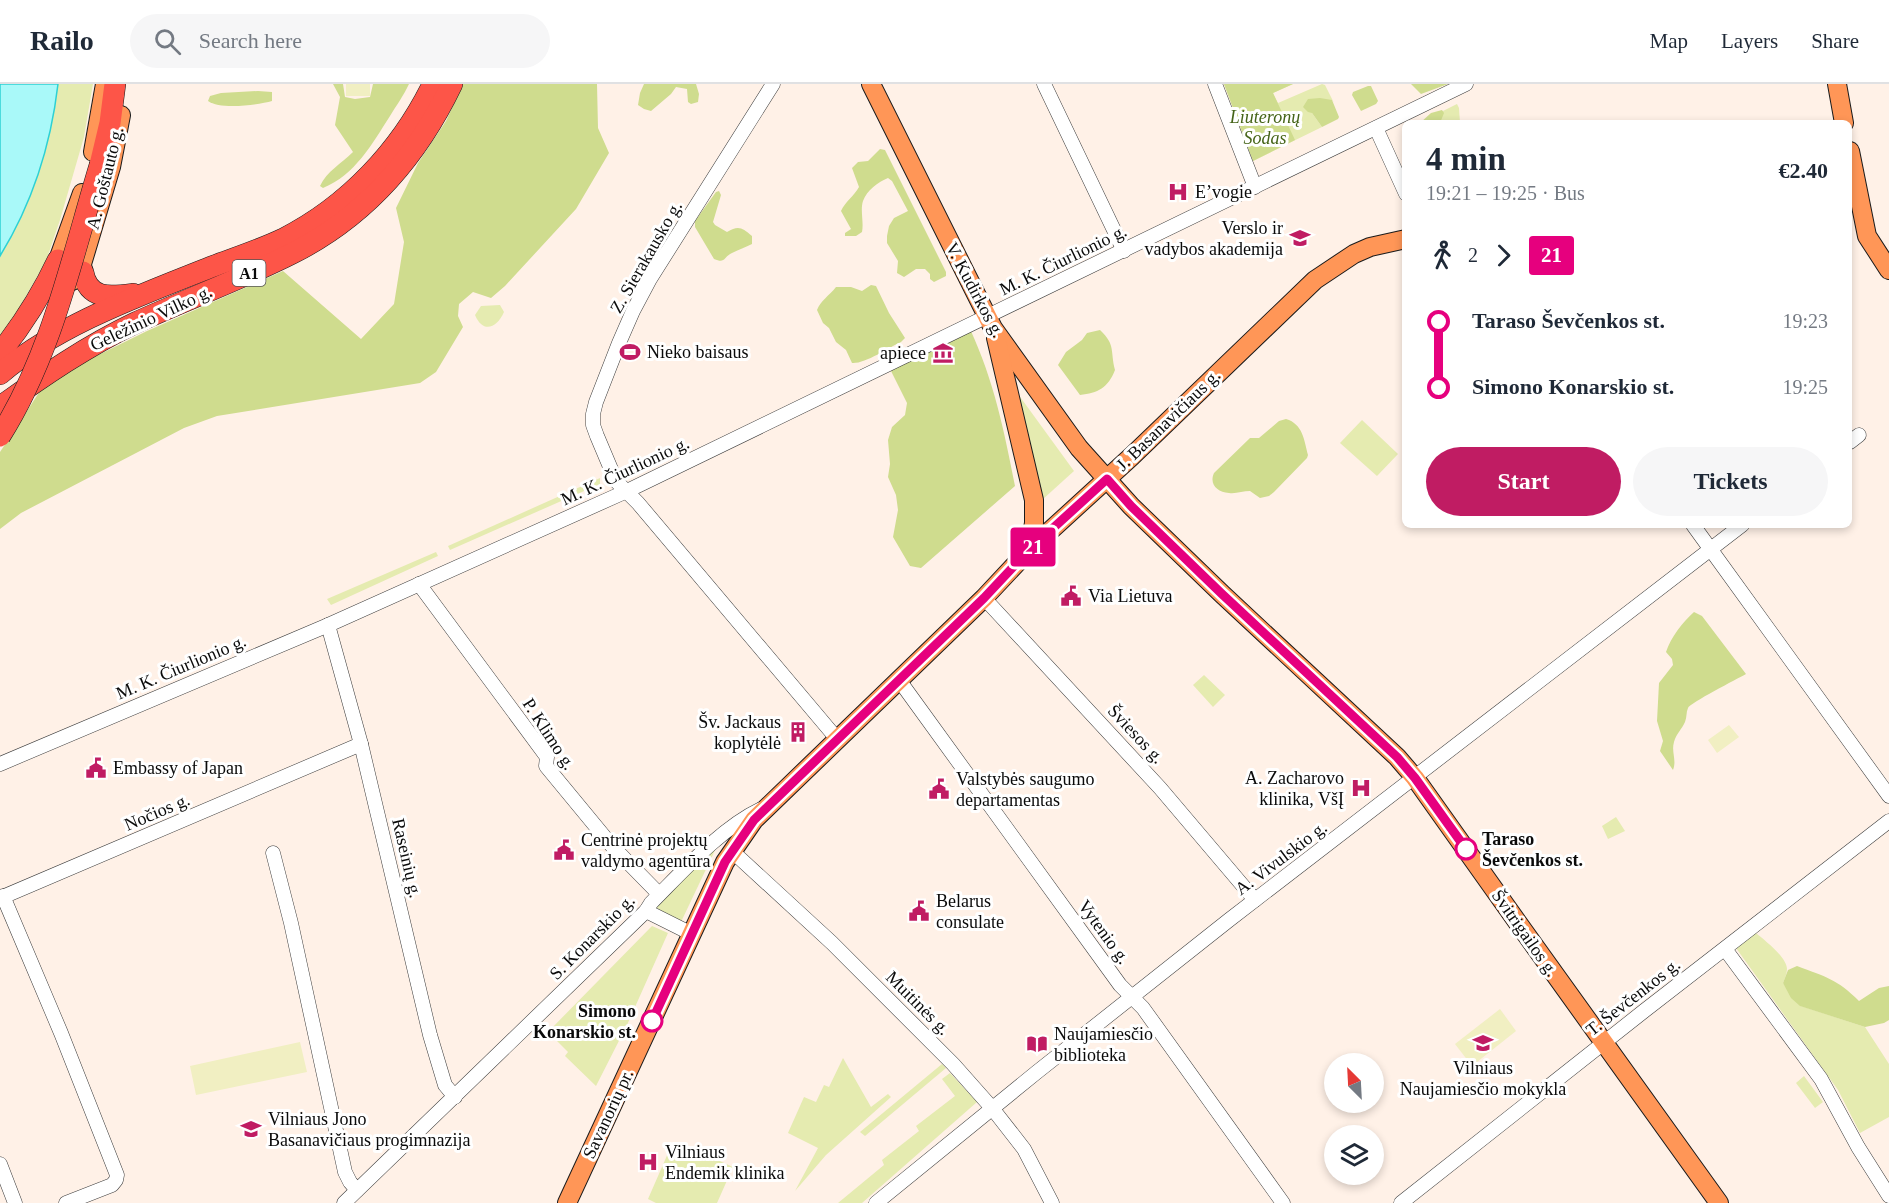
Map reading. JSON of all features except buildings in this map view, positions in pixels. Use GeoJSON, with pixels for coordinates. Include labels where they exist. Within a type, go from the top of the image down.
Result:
{"type":"FeatureCollection","features":[{"type":"Feature","properties":{"kind":"highway"},"geometry":{"type":"LineString","coordinates":[[0,436],[25,393],[45,346],[100,165],[110,123],[115,84]]}},
{"type":"Feature","properties":{"kind":"highway","name":"Geležinio Vilko g."},"geometry":{"type":"LineString","coordinates":[[0,374],[31,350],[70,327],[283,238],[312,222],[340,201],[387,156],[408,129],[433,84]]}},
{"type":"Feature","properties":{"kind":"highway","name":"Geležinio Vilko g."},"geometry":{"type":"LineString","coordinates":[[0,407],[89,347],[133,324],[294,253],[321,237],[354,213],[400,168],[421,141],[452,84]]}},
{"type":"Feature","properties":{"kind":"highway"},"geometry":{"type":"LineString","coordinates":[[0,353],[20,328],[44,289],[58,260]]}},
{"type":"Feature","properties":{"kind":"highway"},"geometry":{"type":"LineString","coordinates":[[82,272],[87,285],[98,294],[113,297],[154,290]]}},
{"type":"Feature","properties":{"kind":"main road","name":"A. Goštauto g."},"geometry":{"type":"LineString","coordinates":[[58,260],[85,185],[96,140],[105,84]]}},
{"type":"Feature","properties":{"kind":"main road","name":"A. Goštauto g."},"geometry":{"type":"LineString","coordinates":[[82,272],[82,264],[111,167],[125,84]]}},
{"type":"Feature","properties":{"kind":"main road","name":"V. Kudirkos g."},"geometry":{"type":"LineString","coordinates":[[871,84],[990,322],[1067,431],[1107,479]]}},
{"type":"Feature","properties":{"kind":"main road"},"geometry":{"type":"LineString","coordinates":[[1837,84],[1843,120]]}},
{"type":"Feature","properties":{"kind":"main road"},"geometry":{"type":"LineString","coordinates":[[1852,162],[1863,220],[1858,236],[1889,270]]}},
{"type":"Feature","properties":{"kind":"main road","name":"J. Basanavičiaus g."},"geometry":{"type":"LineString","coordinates":[[769,806],[984,598],[1029,550],[1107,479],[1315,280],[1362,250],[1402,240]]}},
{"type":"Feature","properties":{"kind":"main road"},"geometry":{"type":"LineString","coordinates":[[58,260],[58,272],[63,281],[75,280],[82,272]]}},
{"type":"Feature","properties":{"kind":"main road"},"geometry":{"type":"LineString","coordinates":[[990,322],[1034,500],[1034,523],[1029,550]]}},
{"type":"Feature","properties":{"kind":"main road","name":"Švitrigailos g."},"geometry":{"type":"LineString","coordinates":[[1107,479],[1181,555],[1380,741],[1415,778],[1719,1203]]}},
{"type":"Feature","properties":{"kind":"main road","name":"Savanorių pr."},"geometry":{"type":"LineString","coordinates":[[567,1203],[732,851],[754,820],[769,806]]}},
{"type":"Feature","properties":{"kind":"street","name":"Z. Sierakausko g."},"geometry":{"type":"LineString","coordinates":[[773,84],[650,279],[633,311],[596,402],[593,425],[616,481],[627,491],[838,740]]}},
{"type":"Feature","properties":{"kind":"street"},"geometry":{"type":"LineString","coordinates":[[1044,84],[1124,250]]}},
{"type":"Feature","properties":{"kind":"street"},"geometry":{"type":"LineString","coordinates":[[1215,84],[1255,187]]}},
{"type":"Feature","properties":{"kind":"street","name":"M. K. Čiurlionio g."},"geometry":{"type":"LineString","coordinates":[[0,764],[328,625],[627,491],[990,322],[1124,250],[1466,84]]}},
{"type":"Feature","properties":{"kind":"street"},"geometry":{"type":"LineString","coordinates":[[1376,128],[1402,185]]}},
{"type":"Feature","properties":{"kind":"street"},"geometry":{"type":"LineString","coordinates":[[1695,528],[1889,796]]}},
{"type":"Feature","properties":{"kind":"street","name":"A. Vivulskio g."},"geometry":{"type":"LineString","coordinates":[[876,1203],[1255,900],[1738,528]]}},
{"type":"Feature","properties":{"kind":"street","name":"P. Klimo g."},"geometry":{"type":"LineString","coordinates":[[419,584],[547,756],[546,766],[612,846],[659,894]]}},
{"type":"Feature","properties":{"kind":"street","name":"Šviesos g."},"geometry":{"type":"LineString","coordinates":[[984,598],[1160,788],[1255,900]]}},
{"type":"Feature","properties":{"kind":"street","name":"Raseinių g."},"geometry":{"type":"LineString","coordinates":[[328,625],[361,744],[430,1035],[446,1085],[455,1096]]}},
{"type":"Feature","properties":{"kind":"street","name":"Vytenio g."},"geometry":{"type":"LineString","coordinates":[[899,680],[1120,985],[1143,1008],[1283,1203]]}},
{"type":"Feature","properties":{"kind":"street","name":"Nočios g."},"geometry":{"type":"LineString","coordinates":[[2,897],[361,744]]}},
{"type":"Feature","properties":{"kind":"street","name":"S. Konarskio g."},"geometry":{"type":"LineString","coordinates":[[344,1203],[722,835],[746,816],[769,806]]}},
{"type":"Feature","properties":{"kind":"street","name":"T. Ševčenkos g."},"geometry":{"type":"LineString","coordinates":[[1401,1203],[1889,821]]}},
{"type":"Feature","properties":{"kind":"street","name":"Muitinės g."},"geometry":{"type":"LineString","coordinates":[[732,851],[865,974],[953,1064],[1024,1149],[1052,1203]]}},
{"type":"Feature","properties":{"kind":"street"},"geometry":{"type":"LineString","coordinates":[[273,853],[291,923],[345,1172],[357,1191]]}},
{"type":"Feature","properties":{"kind":"street"},"geometry":{"type":"LineString","coordinates":[[2,897],[61,1033],[117,1175],[112,1185],[66,1203]]}},
{"type":"Feature","properties":{"kind":"street"},"geometry":{"type":"LineString","coordinates":[[646,911],[692,934]]}},
{"type":"Feature","properties":{"kind":"street"},"geometry":{"type":"LineString","coordinates":[[1725,949],[1821,1079],[1858,1147],[1889,1196]]}},
{"type":"Feature","properties":{"kind":"street"},"geometry":{"type":"LineString","coordinates":[[0,1164],[15,1203]]}},
{"type":"Feature","properties":{"kind":"green space"},"geometry":{"type":"Polygon","coordinates":[[[58,84],[93,84],[84,137],[46,261],[14,317],[0,336],[0,256],[23,213],[46,145],[58,84]]]}},
{"type":"Feature","properties":{"kind":"green space"},"geometry":{"type":"Polygon","coordinates":[[[333,84],[343,84],[345,97],[355,99],[370,97],[373,84],[409,84],[362,158],[344,175],[323,188],[320,186],[326,176],[353,152],[335,125],[340,97],[333,84]]]}},
{"type":"Feature","properties":{"kind":"green space"},"geometry":{"type":"Polygon","coordinates":[[[463,84],[597,84],[598,128],[609,153],[576,209],[505,286],[491,298],[473,292],[459,304],[458,316],[463,327],[436,372],[420,383],[217,416],[184,428],[21,513],[0,529],[0,452],[42,388],[84,362],[147,331],[283,271],[361,339],[394,304],[404,242],[396,208],[418,163],[446,121],[463,84]]]}},
{"type":"Feature","properties":{"kind":"green space"},"geometry":{"type":"Polygon","coordinates":[[[644,84],[696,84],[699,94],[698,102],[691,104],[688,102],[687,89],[676,87],[651,111],[644,109],[638,105],[644,84]]]}},
{"type":"Feature","properties":{"kind":"green space","name":"Liuteronų Sodas"},"geometry":{"type":"Polygon","coordinates":[[[1224,84],[1293,84],[1273,93],[1278,103],[1322,84],[1325,85],[1334,103],[1332,100],[1312,113],[1322,127],[1253,161],[1224,84]]]}},
{"type":"Feature","properties":{"kind":"green space","name":"Liuteronų Sodas"},"geometry":{"type":"Polygon","coordinates":[[[1224,84],[1293,84],[1273,93],[1295,140],[1253,161],[1224,84]]]}},
{"type":"Feature","properties":{"kind":"green space"},"geometry":{"type":"Polygon","coordinates":[[[1411,84],[1448,84],[1421,94],[1411,84]]]}},
{"type":"Feature","properties":{"kind":"green space"},"geometry":{"type":"Polygon","coordinates":[[[1371,86],[1378,101],[1361,111],[1352,95],[1353,92],[1371,86]]]}},
{"type":"Feature","properties":{"kind":"green space"},"geometry":{"type":"Polygon","coordinates":[[[272,92],[272,101],[230,106],[208,101],[210,96],[221,93],[272,92]]]}},
{"type":"Feature","properties":{"kind":"green space"},"geometry":{"type":"Polygon","coordinates":[[[1308,99],[1332,100],[1339,117],[1322,127],[1312,113],[1303,107],[1308,99]]]}},
{"type":"Feature","properties":{"kind":"green space"},"geometry":{"type":"Polygon","coordinates":[[[1457,104],[1459,108],[1460,120],[1425,120],[1457,104]]]}},
{"type":"Feature","properties":{"kind":"green space"},"geometry":{"type":"Polygon","coordinates":[[[1442,110],[1444,113],[1441,120],[1423,120],[1431,113],[1442,110]]]}},
{"type":"Feature","properties":{"kind":"green space"},"geometry":{"type":"Polygon","coordinates":[[[880,149],[885,150],[946,272],[946,276],[934,282],[925,269],[916,269],[904,277],[897,273],[898,261],[887,243],[887,236],[894,218],[908,211],[892,181],[888,178],[873,187],[863,201],[862,232],[856,236],[845,236],[845,233],[851,229],[841,211],[859,187],[852,168],[858,162],[868,161],[880,149]]]}},
{"type":"Feature","properties":{"kind":"green space"},"geometry":{"type":"Polygon","coordinates":[[[719,191],[721,195],[713,222],[715,225],[727,232],[740,228],[752,236],[752,244],[721,261],[714,259],[695,227],[695,221],[719,191]]]}},
{"type":"Feature","properties":{"kind":"green space"},"geometry":{"type":"Polygon","coordinates":[[[871,285],[876,286],[905,338],[870,358],[852,363],[846,350],[836,342],[829,328],[823,323],[817,310],[836,287],[851,287],[862,291],[871,285]]]}},
{"type":"Feature","properties":{"kind":"green space"},"geometry":{"type":"Polygon","coordinates":[[[500,305],[504,312],[494,325],[486,327],[478,321],[475,315],[481,306],[500,305]]]}},
{"type":"Feature","properties":{"kind":"green space"},"geometry":{"type":"Polygon","coordinates":[[[970,329],[992,387],[1015,486],[921,568],[910,566],[893,537],[898,510],[896,495],[888,477],[890,464],[888,440],[892,427],[905,415],[907,403],[890,369],[970,329]]]}},
{"type":"Feature","properties":{"kind":"green space"},"geometry":{"type":"Polygon","coordinates":[[[1100,330],[1110,344],[1115,370],[1102,388],[1080,395],[1058,365],[1066,352],[1082,340],[1087,333],[1100,330]]]}},
{"type":"Feature","properties":{"kind":"green space"},"geometry":{"type":"Polygon","coordinates":[[[1015,390],[1074,471],[1042,500],[1015,390]]]}},
{"type":"Feature","properties":{"kind":"green space"},"geometry":{"type":"Polygon","coordinates":[[[1286,419],[1292,421],[1299,429],[1308,455],[1274,492],[1260,498],[1250,491],[1229,493],[1215,487],[1214,473],[1250,438],[1259,438],[1279,421],[1286,419]]]}},
{"type":"Feature","properties":{"kind":"green space"},"geometry":{"type":"Polygon","coordinates":[[[1362,420],[1398,454],[1377,476],[1340,443],[1362,420]]]}},
{"type":"Feature","properties":{"kind":"green space"},"geometry":{"type":"Polygon","coordinates":[[[600,478],[600,484],[450,550],[448,546],[600,478]]]}},
{"type":"Feature","properties":{"kind":"green space"},"geometry":{"type":"Polygon","coordinates":[[[436,552],[438,556],[331,605],[327,599],[436,552]]]}},
{"type":"Feature","properties":{"kind":"green space"},"geometry":{"type":"Polygon","coordinates":[[[1694,612],[1702,616],[1746,674],[1688,708],[1685,722],[1674,742],[1673,770],[1660,751],[1663,741],[1657,721],[1659,683],[1673,665],[1672,659],[1666,652],[1671,641],[1694,612]]]}},
{"type":"Feature","properties":{"kind":"green space"},"geometry":{"type":"Polygon","coordinates":[[[1204,675],[1225,695],[1213,707],[1193,685],[1204,675]]]}},
{"type":"Feature","properties":{"kind":"green space"},"geometry":{"type":"Polygon","coordinates":[[[1616,817],[1625,831],[1608,839],[1602,826],[1616,817]]]}},
{"type":"Feature","properties":{"kind":"green space"},"geometry":{"type":"Polygon","coordinates":[[[718,844],[681,922],[659,911],[656,906],[718,844]]]}},
{"type":"Feature","properties":{"kind":"green space"},"geometry":{"type":"Polygon","coordinates":[[[652,926],[668,933],[627,1025],[596,1086],[565,1056],[568,1052],[548,1032],[652,926]]]}},
{"type":"Feature","properties":{"kind":"green space"},"geometry":{"type":"Polygon","coordinates":[[[1756,933],[1783,959],[1787,969],[1783,983],[1801,1006],[1865,1027],[1889,1064],[1889,1117],[1860,1133],[1838,1090],[1736,948],[1756,933]]]}},
{"type":"Feature","properties":{"kind":"green space"},"geometry":{"type":"Polygon","coordinates":[[[1797,966],[1837,983],[1859,1001],[1879,988],[1889,986],[1889,1020],[1865,1027],[1800,1006],[1791,998],[1783,983],[1788,970],[1797,966]]]}},
{"type":"Feature","properties":{"kind":"green space"},"geometry":{"type":"Polygon","coordinates":[[[843,1058],[871,1107],[888,1094],[891,1097],[826,1155],[795,1191],[818,1148],[788,1133],[804,1097],[816,1102],[824,1085],[829,1087],[843,1058]]]}},
{"type":"Feature","properties":{"kind":"green space"},"geometry":{"type":"Polygon","coordinates":[[[942,1064],[946,1068],[865,1136],[860,1132],[942,1064]]]}},
{"type":"Feature","properties":{"kind":"green space"},"geometry":{"type":"Polygon","coordinates":[[[950,1073],[977,1102],[862,1203],[838,1203],[884,1165],[882,1160],[919,1131],[916,1126],[955,1096],[942,1079],[950,1073]]]}},
{"type":"Feature","properties":{"kind":"green space"},"geometry":{"type":"Polygon","coordinates":[[[1804,1076],[1823,1102],[1815,1108],[1796,1083],[1804,1076]]]}},
{"type":"Feature","properties":{"kind":"green space"},"geometry":{"type":"Polygon","coordinates":[[[680,1143],[733,1167],[717,1203],[656,1203],[648,1199],[672,1144],[679,1147],[680,1143]]]}},
{"type":"Feature","properties":{"kind":"shaded area"},"geometry":{"type":"Polygon","coordinates":[[[346,84],[370,84],[370,96],[346,96],[346,84]]]}},
{"type":"Feature","properties":{"kind":"shaded area"},"geometry":{"type":"Polygon","coordinates":[[[1729,725],[1739,737],[1717,753],[1708,740],[1729,725]]]}},
{"type":"Feature","properties":{"kind":"shaded area"},"geometry":{"type":"Polygon","coordinates":[[[1500,1009],[1516,1031],[1472,1066],[1455,1044],[1500,1009]]]}},
{"type":"Feature","properties":{"kind":"shaded area"},"geometry":{"type":"Polygon","coordinates":[[[300,1042],[307,1072],[196,1095],[190,1066],[300,1042]]]}},
{"type":"Feature","properties":{"kind":"water"},"geometry":{"type":"Polygon","coordinates":[[[0,84],[58,84],[45,151],[31,195],[0,256],[0,84]]]}},
{"type":"Feature","properties":{"kind":"bus line","name":"21"},"geometry":{"type":"LineString","coordinates":[[652,1021],[725,862],[754,820],[984,598],[1029,550],[1107,479],[1131,506],[1222,594],[1397,757],[1428,795],[1466,849]]}},
{"type":"Feature","properties":{"kind":"place","name":"E’vogie"},"geometry":{"type":"Point","coordinates":[1178,192]}},
{"type":"Feature","properties":{"kind":"place","name":"Verslo ir vadybos akademija"},"geometry":{"type":"Point","coordinates":[1300,238]}},
{"type":"Feature","properties":{"kind":"place","name":"Nieko baisaus"},"geometry":{"type":"Point","coordinates":[630,352]}},
{"type":"Feature","properties":{"kind":"place","name":"apiece"},"geometry":{"type":"Point","coordinates":[943,353]}},
{"type":"Feature","properties":{"kind":"place","name":"Via Lietuva"},"geometry":{"type":"Point","coordinates":[1071,596]}},
{"type":"Feature","properties":{"kind":"place","name":"Šv. Jackaus koplytėlė"},"geometry":{"type":"Point","coordinates":[798,732]}},
{"type":"Feature","properties":{"kind":"place","name":"Embassy of Japan"},"geometry":{"type":"Point","coordinates":[96,768]}},
{"type":"Feature","properties":{"kind":"place","name":"A. Zacharovo klinika, VšĮ"},"geometry":{"type":"Point","coordinates":[1361,788]}},
{"type":"Feature","properties":{"kind":"place","name":"Valstybės saugumo departamentas"},"geometry":{"type":"Point","coordinates":[939,789]}},
{"type":"Feature","properties":{"kind":"place","name":"Taraso Ševčenkos st."},"geometry":{"type":"Point","coordinates":[1466,849]}},
{"type":"Feature","properties":{"kind":"place","name":"Centrinė projektų valdymo agentūra"},"geometry":{"type":"Point","coordinates":[564,850]}},
{"type":"Feature","properties":{"kind":"place","name":"Belarus consulate"},"geometry":{"type":"Point","coordinates":[919,911]}},
{"type":"Feature","properties":{"kind":"place","name":"Simono Konarskio st."},"geometry":{"type":"Point","coordinates":[652,1021]}},
{"type":"Feature","properties":{"kind":"place","name":"Vilniaus Naujamiesčio mokykla"},"geometry":{"type":"Point","coordinates":[1483,1043]}},
{"type":"Feature","properties":{"kind":"place","name":"Naujamiesčio biblioteka"},"geometry":{"type":"Point","coordinates":[1037,1044]}},
{"type":"Feature","properties":{"kind":"place","name":"Vilniaus Jono Basanavičiaus progimnazija"},"geometry":{"type":"Point","coordinates":[251,1129]}},
{"type":"Feature","properties":{"kind":"place","name":"Vilniaus Endemik klinika"},"geometry":{"type":"Point","coordinates":[648,1162]}}]}
